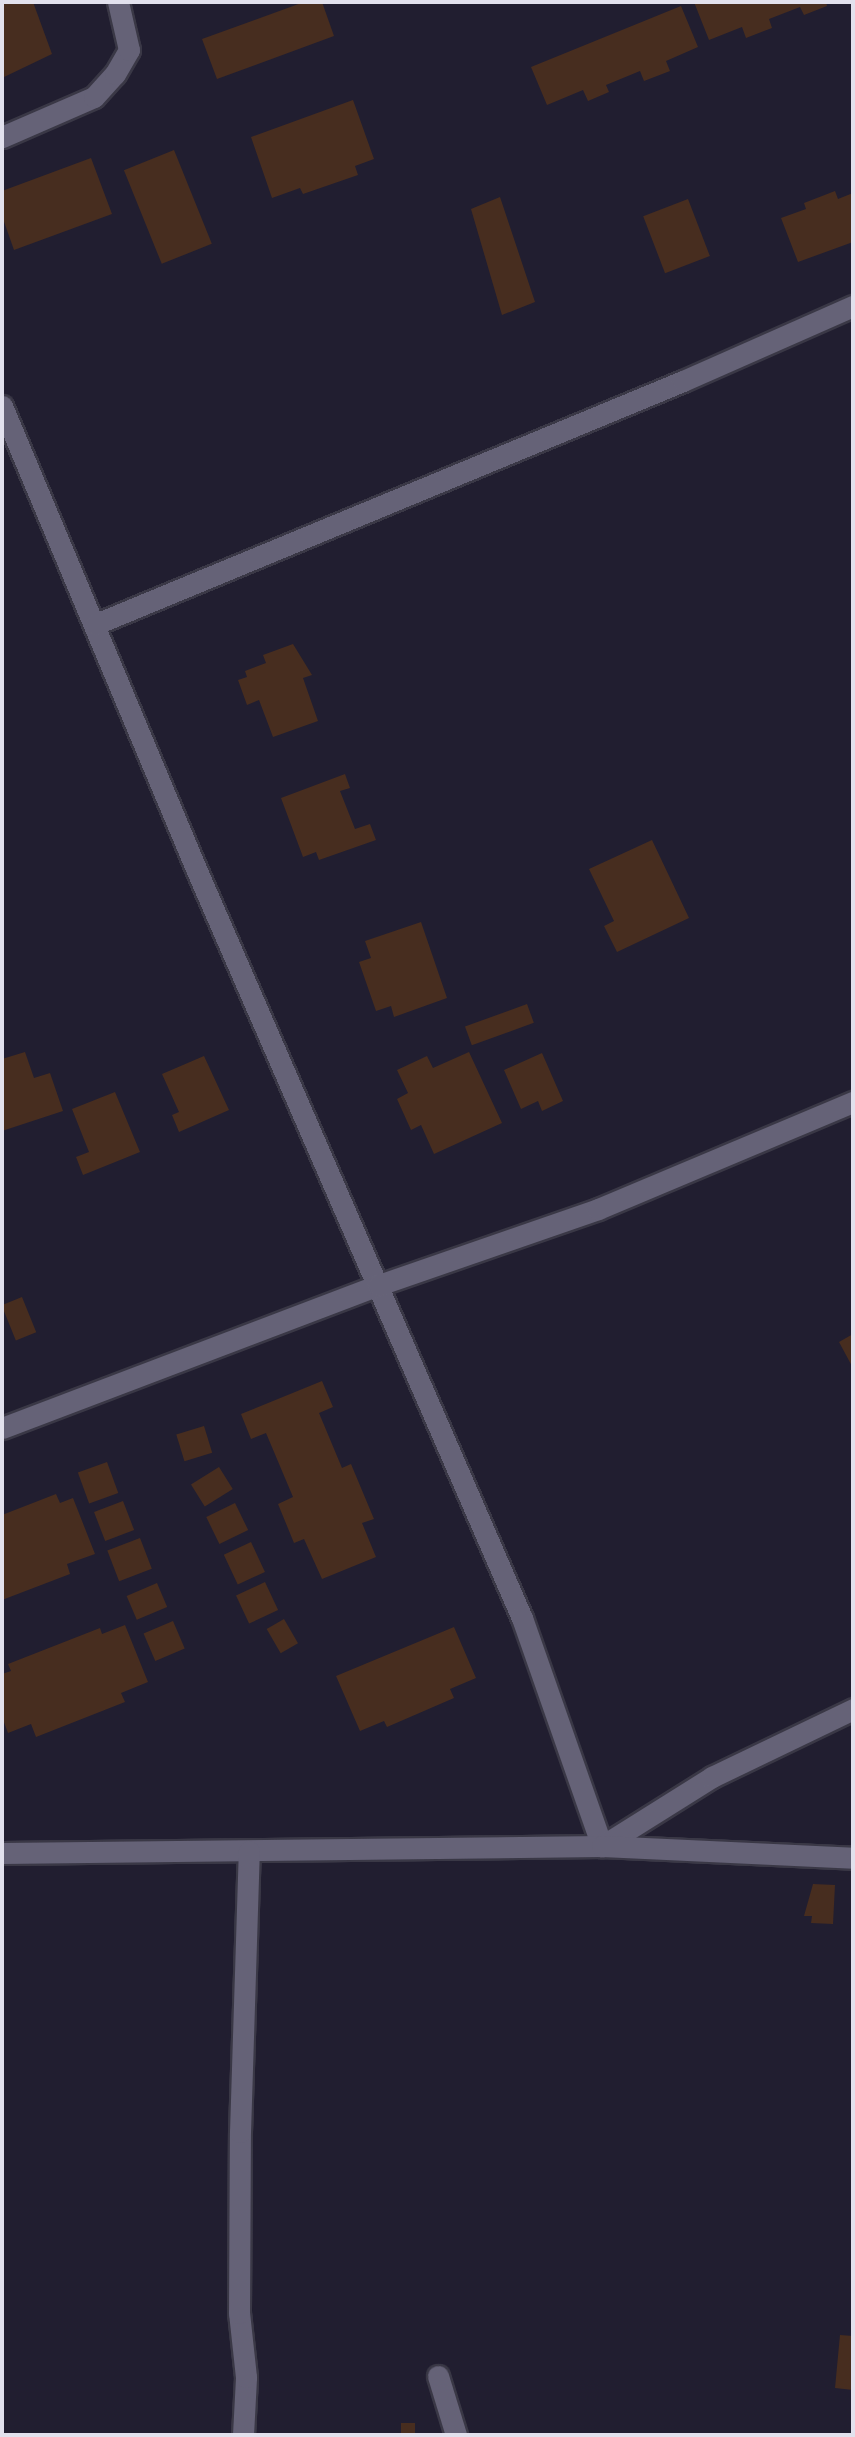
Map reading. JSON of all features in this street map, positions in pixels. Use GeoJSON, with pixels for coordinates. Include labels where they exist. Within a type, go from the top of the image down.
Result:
{"type":"FeatureCollection","features":[{"type":"Feature","properties":{"kind":"street"},"geometry":{"type":"LineString","coordinates":[[2,137],[94,97],[115,74],[129,50],[118,2]]}},
{"type":"Feature","properties":{"kind":"street"},"geometry":{"type":"LineString","coordinates":[[96,624],[683,381],[853,306]]}},
{"type":"Feature","properties":{"kind":"street"},"geometry":{"type":"LineString","coordinates":[[2,406],[96,624],[197,871],[522,1618],[602,1846]]}},
{"type":"Feature","properties":{"kind":"street"},"geometry":{"type":"LineString","coordinates":[[2,1428],[379,1285],[598,1209],[853,1102]]}},
{"type":"Feature","properties":{"kind":"street"},"geometry":{"type":"LineString","coordinates":[[602,1846],[712,1777],[853,1709]]}},
{"type":"Feature","properties":{"kind":"street"},"geometry":{"type":"LineString","coordinates":[[2,1853],[602,1846],[853,1858]]}},
{"type":"Feature","properties":{"kind":"street"},"geometry":{"type":"LineString","coordinates":[[243,2435],[246,2377],[239,2313],[240,2146],[249,1851]]}},
{"type":"Feature","properties":{"kind":"street"},"geometry":{"type":"LineString","coordinates":[[438,2376],[456,2435]]}},
{"type":"Feature","properties":{"kind":"building"},"geometry":{"type":"Polygon","coordinates":[[[2,2],[33,2],[52,54],[2,78],[2,2]]]}},
{"type":"Feature","properties":{"kind":"building"},"geometry":{"type":"Polygon","coordinates":[[[304,2],[322,2],[334,36],[217,79],[202,39],[304,2]]]}},
{"type":"Feature","properties":{"kind":"building"},"geometry":{"type":"Polygon","coordinates":[[[694,2],[826,2],[827,6],[804,15],[800,7],[769,19],[772,28],[746,38],[742,27],[709,40],[694,2]]]}},
{"type":"Feature","properties":{"kind":"building"},"geometry":{"type":"Polygon","coordinates":[[[681,6],[698,47],[666,61],[670,71],[644,81],[640,71],[606,85],[609,92],[588,101],[583,90],[547,105],[531,67],[681,6]]]}},
{"type":"Feature","properties":{"kind":"building"},"geometry":{"type":"Polygon","coordinates":[[[353,100],[374,159],[355,166],[358,175],[303,194],[300,188],[272,198],[251,137],[353,100]]]}},
{"type":"Feature","properties":{"kind":"building"},"geometry":{"type":"Polygon","coordinates":[[[174,150],[212,244],[162,264],[124,170],[174,150]]]}},
{"type":"Feature","properties":{"kind":"building"},"geometry":{"type":"Polygon","coordinates":[[[91,158],[112,214],[14,250],[2,216],[2,191],[91,158]]]}},
{"type":"Feature","properties":{"kind":"building"},"geometry":{"type":"Polygon","coordinates":[[[835,191],[838,199],[853,193],[853,242],[798,262],[781,218],[806,209],[804,203],[835,191]]]}},
{"type":"Feature","properties":{"kind":"building"},"geometry":{"type":"Polygon","coordinates":[[[500,197],[535,302],[502,315],[471,209],[500,197]]]}},
{"type":"Feature","properties":{"kind":"building"},"geometry":{"type":"Polygon","coordinates":[[[688,199],[710,256],[665,273],[643,216],[688,199]]]}},
{"type":"Feature","properties":{"kind":"building"},"geometry":{"type":"Polygon","coordinates":[[[293,644],[312,675],[303,678],[318,721],[273,737],[259,700],[247,705],[238,680],[247,677],[245,671],[266,663],[263,655],[293,644]]]}},
{"type":"Feature","properties":{"kind":"building"},"geometry":{"type":"Polygon","coordinates":[[[345,774],[350,788],[340,791],[355,829],[370,824],[376,840],[319,860],[316,852],[303,857],[281,798],[345,774]]]}},
{"type":"Feature","properties":{"kind":"building"},"geometry":{"type":"Polygon","coordinates":[[[652,840],[689,918],[617,952],[604,926],[614,921],[589,869],[652,840]]]}},
{"type":"Feature","properties":{"kind":"building"},"geometry":{"type":"Polygon","coordinates":[[[421,922],[447,998],[394,1017],[391,1006],[376,1011],[359,962],[371,958],[365,941],[421,922]]]}},
{"type":"Feature","properties":{"kind":"building"},"geometry":{"type":"Polygon","coordinates":[[[527,1004],[534,1023],[472,1045],[465,1027],[527,1004]]]}},
{"type":"Feature","properties":{"kind":"building"},"geometry":{"type":"Polygon","coordinates":[[[25,1052],[34,1078],[50,1073],[63,1111],[2,1131],[2,1059],[25,1052]]]}},
{"type":"Feature","properties":{"kind":"building"},"geometry":{"type":"Polygon","coordinates":[[[469,1052],[502,1123],[434,1154],[421,1125],[411,1130],[397,1099],[408,1093],[397,1070],[427,1056],[433,1068],[469,1052]]]}},
{"type":"Feature","properties":{"kind":"building"},"geometry":{"type":"Polygon","coordinates":[[[542,1053],[563,1101],[542,1111],[538,1101],[521,1109],[504,1070],[542,1053]]]}},
{"type":"Feature","properties":{"kind":"building"},"geometry":{"type":"Polygon","coordinates":[[[204,1056],[229,1110],[179,1132],[172,1115],[179,1112],[162,1074],[204,1056]]]}},
{"type":"Feature","properties":{"kind":"building"},"geometry":{"type":"Polygon","coordinates":[[[115,1092],[140,1152],[83,1175],[76,1157],[89,1152],[72,1109],[115,1092]]]}},
{"type":"Feature","properties":{"kind":"building"},"geometry":{"type":"Polygon","coordinates":[[[22,1297],[36,1332],[16,1340],[2,1305],[22,1297]]]}},
{"type":"Feature","properties":{"kind":"building"},"geometry":{"type":"Polygon","coordinates":[[[853,1334],[853,1368],[839,1342],[853,1334]]]}},
{"type":"Feature","properties":{"kind":"building"},"geometry":{"type":"Polygon","coordinates":[[[322,1381],[333,1407],[319,1413],[342,1468],[351,1464],[374,1519],[362,1523],[376,1557],[322,1579],[304,1539],[294,1543],[278,1504],[293,1497],[266,1433],[251,1439],[241,1414],[322,1381]]]}},
{"type":"Feature","properties":{"kind":"building"},"geometry":{"type":"Polygon","coordinates":[[[204,1426],[212,1453],[184,1461],[176,1434],[204,1426]]]}},
{"type":"Feature","properties":{"kind":"building"},"geometry":{"type":"Polygon","coordinates":[[[107,1462],[118,1493],[89,1504],[78,1473],[107,1462]]]}},
{"type":"Feature","properties":{"kind":"building"},"geometry":{"type":"Polygon","coordinates":[[[219,1467],[233,1489],[205,1507],[191,1484],[219,1467]]]}},
{"type":"Feature","properties":{"kind":"building"},"geometry":{"type":"Polygon","coordinates":[[[56,1494],[60,1503],[73,1498],[95,1554],[67,1564],[70,1574],[2,1600],[2,1515],[56,1494]]]}},
{"type":"Feature","properties":{"kind":"building"},"geometry":{"type":"Polygon","coordinates":[[[123,1501],[134,1530],[105,1541],[94,1512],[123,1501]]]}},
{"type":"Feature","properties":{"kind":"building"},"geometry":{"type":"Polygon","coordinates":[[[235,1503],[248,1530],[219,1544],[206,1517],[235,1503]]]}},
{"type":"Feature","properties":{"kind":"building"},"geometry":{"type":"Polygon","coordinates":[[[140,1538],[152,1569],[119,1581],[107,1551],[140,1538]]]}},
{"type":"Feature","properties":{"kind":"building"},"geometry":{"type":"Polygon","coordinates":[[[251,1542],[265,1572],[238,1585],[224,1555],[251,1542]]]}},
{"type":"Feature","properties":{"kind":"building"},"geometry":{"type":"Polygon","coordinates":[[[265,1582],[278,1610],[249,1624],[236,1596],[265,1582]]]}},
{"type":"Feature","properties":{"kind":"building"},"geometry":{"type":"Polygon","coordinates":[[[157,1583],[167,1607],[137,1620],[127,1596],[157,1583]]]}},
{"type":"Feature","properties":{"kind":"building"},"geometry":{"type":"Polygon","coordinates":[[[284,1619],[298,1643],[281,1653],[267,1629],[284,1619]]]}},
{"type":"Feature","properties":{"kind":"building"},"geometry":{"type":"Polygon","coordinates":[[[173,1621],[185,1649],[155,1661],[144,1634],[173,1621]]]}},
{"type":"Feature","properties":{"kind":"building"},"geometry":{"type":"Polygon","coordinates":[[[125,1625],[148,1682],[121,1693],[125,1702],[36,1737],[31,1724],[8,1733],[2,1717],[2,1674],[11,1671],[8,1664],[100,1628],[102,1634],[125,1625]]]}},
{"type":"Feature","properties":{"kind":"building"},"geometry":{"type":"Polygon","coordinates":[[[454,1627],[476,1678],[450,1689],[454,1698],[387,1727],[384,1721],[360,1731],[336,1676],[454,1627]]]}},
{"type":"Feature","properties":{"kind":"building"},"geometry":{"type":"Polygon","coordinates":[[[813,1884],[835,1885],[833,1924],[811,1923],[812,1916],[804,1916],[813,1884]]]}},
{"type":"Feature","properties":{"kind":"building"},"geometry":{"type":"Polygon","coordinates":[[[840,2335],[853,2336],[853,2390],[835,2388],[840,2335]]]}},
{"type":"Feature","properties":{"kind":"building"},"geometry":{"type":"Polygon","coordinates":[[[401,2423],[415,2423],[415,2435],[401,2435],[401,2423]]]}}]}
